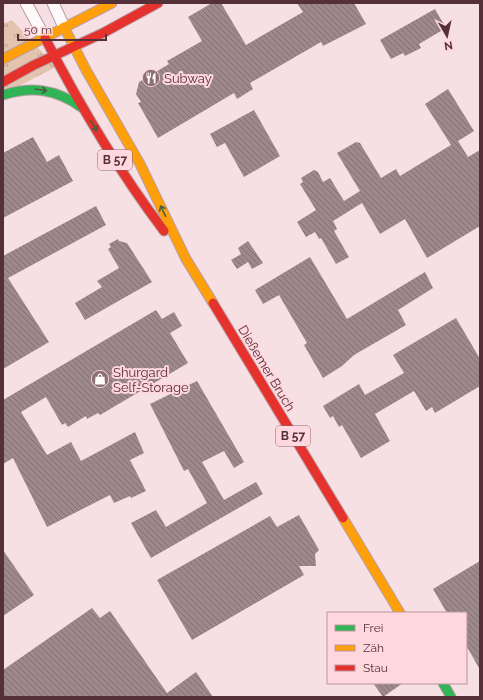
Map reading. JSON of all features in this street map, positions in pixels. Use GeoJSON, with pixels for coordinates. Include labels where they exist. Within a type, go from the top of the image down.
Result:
{"type":"FeatureCollection","features":[{"type":"Feature","properties":{"kind":"main road"},"geometry":{"type":"LineString","coordinates":[[3,59],[112,3]]}},
{"type":"Feature","properties":{"kind":"main road"},"geometry":{"type":"LineString","coordinates":[[3,82],[103,33],[158,3]]}},
{"type":"Feature","properties":{"kind":"main road","name":"Dießemer Bruch"},"geometry":{"type":"LineString","coordinates":[[64,27],[86,70],[140,164],[186,259],[399,612]]}},
{"type":"Feature","properties":{"kind":"main road","name":"Dießemer Bruch"},"geometry":{"type":"LineString","coordinates":[[45,38],[84,109],[140,200],[186,259]]}},
{"type":"Feature","properties":{"kind":"main road"},"geometry":{"type":"LineString","coordinates":[[3,95],[22,89],[38,88],[68,97],[84,109]]}},
{"type":"Feature","properties":{"kind":"main road"},"geometry":{"type":"LineString","coordinates":[[444,684],[451,697]]}},
{"type":"Feature","properties":{"kind":"street"},"geometry":{"type":"LineString","coordinates":[[26,3],[45,38]]}},
{"type":"Feature","properties":{"kind":"street"},"geometry":{"type":"LineString","coordinates":[[53,3],[64,27]]}},
{"type":"Feature","properties":{"kind":"green space"},"geometry":{"type":"Polygon","coordinates":[[[12,20],[56,67],[3,94],[3,24],[12,20]]]}},
{"type":"Feature","properties":{"kind":"building"},"geometry":{"type":"Polygon","coordinates":[[[212,3],[221,3],[246,45],[303,12],[297,3],[354,3],[366,24],[323,46],[321,42],[250,83],[253,89],[237,99],[234,93],[158,138],[138,103],[141,102],[136,94],[139,82],[169,64],[167,61],[202,41],[188,17],[212,3]]]}},
{"type":"Feature","properties":{"kind":"building"},"geometry":{"type":"Polygon","coordinates":[[[435,9],[446,28],[419,44],[421,48],[405,56],[403,53],[391,59],[380,40],[435,9]]]}},
{"type":"Feature","properties":{"kind":"building"},"geometry":{"type":"Polygon","coordinates":[[[448,89],[474,131],[458,141],[468,157],[480,150],[480,226],[427,258],[405,219],[380,234],[362,203],[333,221],[337,229],[334,231],[349,257],[336,264],[321,238],[319,239],[315,232],[306,237],[297,222],[316,210],[300,184],[303,182],[301,178],[314,170],[318,172],[323,182],[330,178],[344,201],[360,191],[337,153],[356,142],[360,143],[381,178],[396,169],[400,176],[451,145],[425,104],[448,89]]]}},
{"type":"Feature","properties":{"kind":"building"},"geometry":{"type":"Polygon","coordinates":[[[254,110],[280,156],[244,177],[225,143],[217,147],[210,134],[254,110]]]}},
{"type":"Feature","properties":{"kind":"building"},"geometry":{"type":"Polygon","coordinates":[[[33,137],[47,162],[59,155],[73,181],[3,218],[3,153],[33,137]]]}},
{"type":"Feature","properties":{"kind":"building"},"geometry":{"type":"Polygon","coordinates":[[[96,206],[106,225],[8,278],[49,342],[3,369],[3,256],[96,206]]]}},
{"type":"Feature","properties":{"kind":"building"},"geometry":{"type":"Polygon","coordinates":[[[118,239],[119,241],[127,243],[152,282],[85,320],[75,303],[102,287],[97,281],[119,268],[108,249],[111,247],[109,244],[118,239]]]}},
{"type":"Feature","properties":{"kind":"building"},"geometry":{"type":"Polygon","coordinates":[[[248,241],[263,263],[252,269],[248,262],[237,269],[231,260],[241,254],[238,248],[248,241]]]}},
{"type":"Feature","properties":{"kind":"building"},"geometry":{"type":"Polygon","coordinates":[[[310,257],[347,319],[425,272],[433,288],[398,310],[406,325],[354,355],[342,366],[323,378],[304,345],[307,343],[279,295],[263,304],[255,290],[310,257]]]}},
{"type":"Feature","properties":{"kind":"building"},"geometry":{"type":"Polygon","coordinates":[[[156,310],[162,319],[174,312],[182,326],[170,333],[188,363],[100,415],[98,413],[87,419],[86,416],[68,427],[65,423],[62,425],[46,397],[21,412],[47,455],[71,442],[81,461],[135,432],[144,453],[130,460],[146,491],[131,498],[130,496],[114,503],[110,495],[47,527],[13,458],[3,464],[3,400],[156,310]]]}},
{"type":"Feature","properties":{"kind":"building"},"geometry":{"type":"Polygon","coordinates":[[[456,318],[480,359],[480,386],[435,413],[432,407],[426,411],[414,391],[375,414],[390,441],[361,458],[342,425],[339,427],[333,416],[330,418],[323,406],[359,384],[365,395],[404,373],[393,355],[456,318]]]}},
{"type":"Feature","properties":{"kind":"building"},"geometry":{"type":"Polygon","coordinates":[[[197,381],[244,462],[234,468],[224,451],[202,462],[224,500],[256,482],[263,494],[151,558],[131,523],[156,510],[166,527],[207,503],[188,469],[184,471],[150,404],[197,381]]]}},
{"type":"Feature","properties":{"kind":"building"},"geometry":{"type":"Polygon","coordinates":[[[299,515],[319,550],[315,554],[316,566],[299,566],[304,575],[192,640],[157,580],[270,516],[277,527],[299,515]]]}},
{"type":"Feature","properties":{"kind":"building"},"geometry":{"type":"Polygon","coordinates":[[[3,550],[34,595],[3,616],[3,550]]]}},
{"type":"Feature","properties":{"kind":"building"},"geometry":{"type":"Polygon","coordinates":[[[480,561],[480,670],[467,647],[467,612],[446,612],[433,589],[480,561]]]}},
{"type":"Feature","properties":{"kind":"building"},"geometry":{"type":"Polygon","coordinates":[[[92,608],[100,618],[110,611],[167,693],[196,672],[213,697],[3,697],[3,670],[92,608]]]}},
{"type":"Feature","properties":{"kind":"building"},"geometry":{"type":"Polygon","coordinates":[[[374,684],[402,684],[383,697],[374,684]]]}},
{"type":"Feature","properties":{"kind":"traffic: fast"},"geometry":{"type":"LineString","coordinates":[[3,95],[14,92],[34,90],[44,91],[62,96],[81,107]]}},
{"type":"Feature","properties":{"kind":"traffic: fast"},"geometry":{"type":"LineString","coordinates":[[444,684],[451,697]]}},
{"type":"Feature","properties":{"kind":"traffic: slow"},"geometry":{"type":"LineString","coordinates":[[3,59],[112,3]]}},
{"type":"Feature","properties":{"kind":"traffic: slow"},"geometry":{"type":"LineString","coordinates":[[64,27],[86,70],[140,164],[186,259],[213,303]]}},
{"type":"Feature","properties":{"kind":"traffic: slow"},"geometry":{"type":"LineString","coordinates":[[343,518],[399,612]]}},
{"type":"Feature","properties":{"kind":"traffic: jam"},"geometry":{"type":"LineString","coordinates":[[3,82],[34,65],[103,33],[158,3]]}},
{"type":"Feature","properties":{"kind":"traffic: jam"},"geometry":{"type":"LineString","coordinates":[[45,38],[100,137],[131,185],[164,231]]}},
{"type":"Feature","properties":{"kind":"traffic: jam"},"geometry":{"type":"LineString","coordinates":[[213,303],[343,518]]}},
{"type":"Feature","properties":{"kind":"place","name":"Subway"},"geometry":{"type":"Point","coordinates":[151,78]}},
{"type":"Feature","properties":{"kind":"place","name":"Shurgard Self-Storage"},"geometry":{"type":"Point","coordinates":[100,379]}}]}
